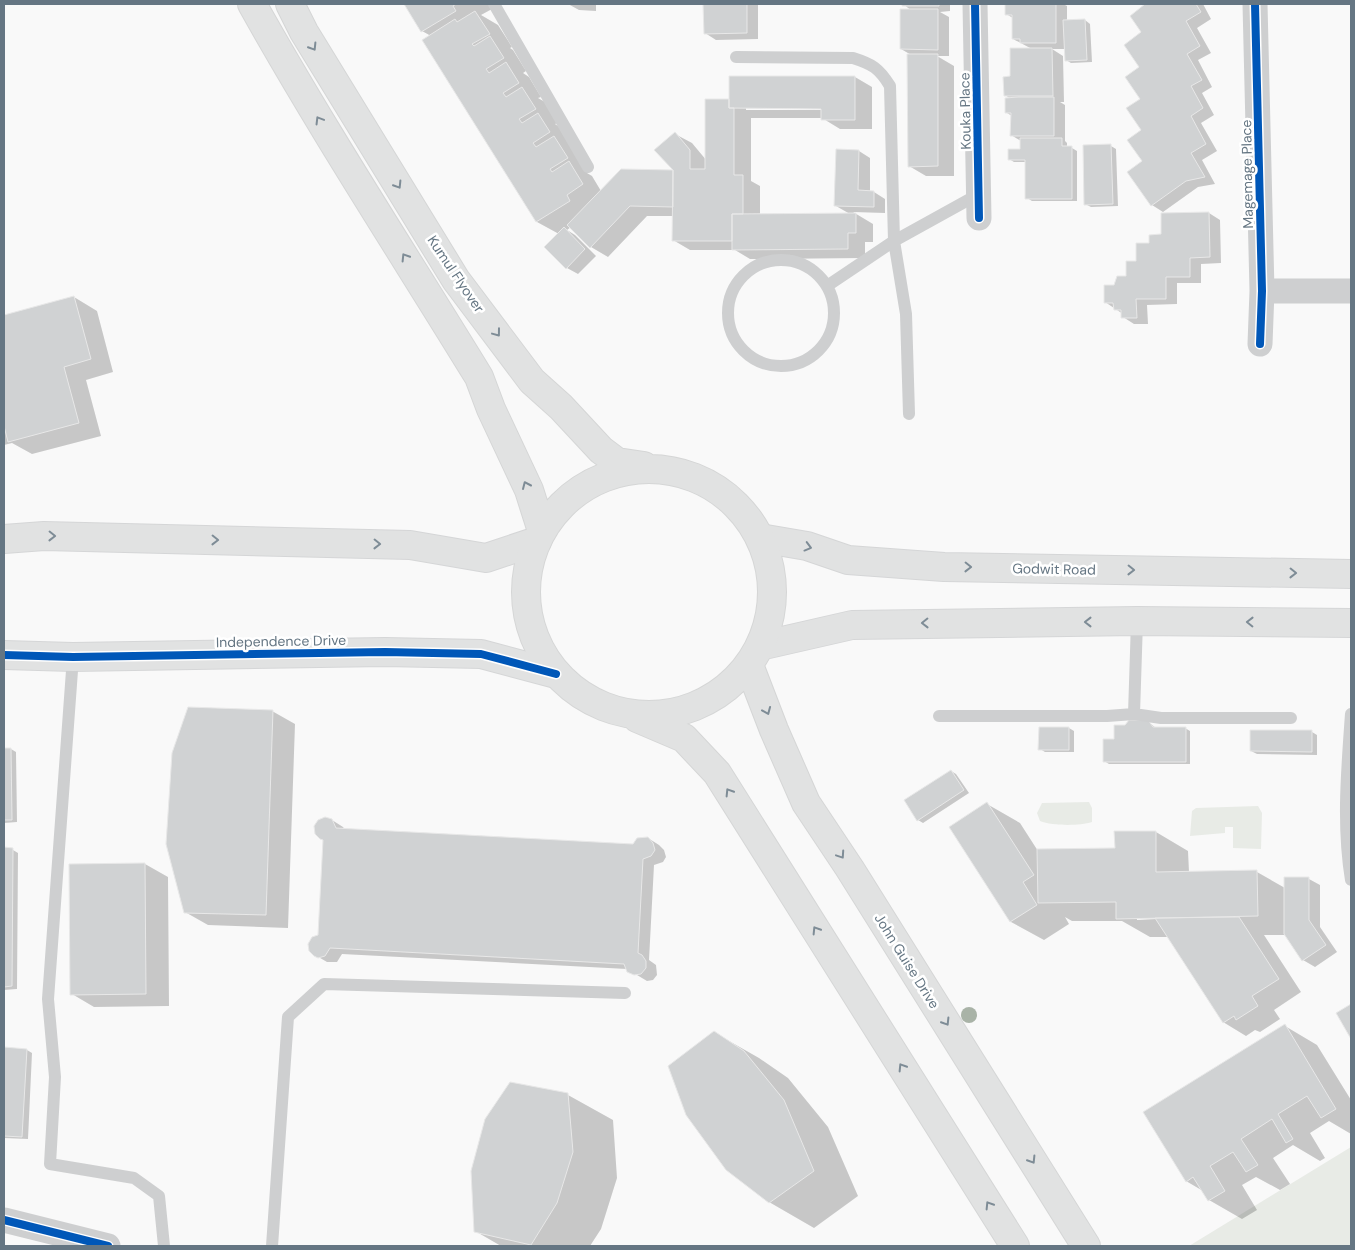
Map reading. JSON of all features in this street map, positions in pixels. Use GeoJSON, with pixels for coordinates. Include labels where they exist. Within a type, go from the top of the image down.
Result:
{"type":"FeatureCollection","features":[{"type":"Feature","properties":{"kind":"main road"},"geometry":{"type":"LineString","coordinates":[[252,4],[344,163],[479,377],[491,409],[529,490],[540,536]]}},
{"type":"Feature","properties":{"kind":"main road","name":"Kumul Flyover"},"geometry":{"type":"LineString","coordinates":[[290,4],[309,40],[456,280],[532,381],[601,450],[617,462],[684,473]]}},
{"type":"Feature","properties":{"kind":"main road"},"geometry":{"type":"LineString","coordinates":[[628,715],[662,716],[695,708],[725,690],[754,656],[772,601],[770,569],[760,538],[746,516],[729,498],[708,483],[684,473],[652,468],[619,472],[588,484],[562,505],[540,536],[527,575],[527,610],[537,644],[556,674],[571,688],[588,700],[608,709],[628,715],[684,738],[717,773],[1015,1246]]}},
{"type":"Feature","properties":{"kind":"main road"},"geometry":{"type":"LineString","coordinates":[[4,539],[44,536],[410,545],[486,558],[540,536]]}},
{"type":"Feature","properties":{"kind":"main road","name":"Godwit Road"},"geometry":{"type":"LineString","coordinates":[[760,538],[807,546],[848,560],[944,567],[1351,574]]}},
{"type":"Feature","properties":{"kind":"main road"},"geometry":{"type":"LineString","coordinates":[[754,656],[852,624],[1137,621],[1351,623]]}},
{"type":"Feature","properties":{"kind":"main road","name":"Independence Drive"},"geometry":{"type":"LineString","coordinates":[[4,655],[73,657],[384,652],[482,654],[556,674]]}},
{"type":"Feature","properties":{"kind":"main road","name":"John Guise Drive"},"geometry":{"type":"LineString","coordinates":[[754,656],[774,730],[806,803],[850,869],[1086,1246]]}},
{"type":"Feature","properties":{"kind":"street","name":"Kouka Place"},"geometry":{"type":"LineString","coordinates":[[975,4],[979,206]]}},
{"type":"Feature","properties":{"kind":"street","name":"Magemage Place"},"geometry":{"type":"LineString","coordinates":[[1255,4],[1262,291],[1260,344]]}},
{"type":"Feature","properties":{"kind":"street"},"geometry":{"type":"LineString","coordinates":[[1262,291],[1351,291]]}},
{"type":"Feature","properties":{"kind":"street"},"geometry":{"type":"LineString","coordinates":[[4,1220],[108,1246]]}},
{"type":"Feature","properties":{"kind":"lane"},"geometry":{"type":"LineString","coordinates":[[494,4],[588,167]]}},
{"type":"Feature","properties":{"kind":"lane"},"geometry":{"type":"LineString","coordinates":[[736,57],[853,58],[870,63],[882,73],[890,86],[894,241],[906,314],[909,414]]}},
{"type":"Feature","properties":{"kind":"lane"},"geometry":{"type":"LineString","coordinates":[[827,286],[894,241],[979,206]]}},
{"type":"Feature","properties":{"kind":"lane"},"geometry":{"type":"LineString","coordinates":[[781,260],[799,263],[815,272],[827,286],[834,303],[834,320],[829,336],[820,350],[806,360],[791,366],[774,366],[758,361],[744,351],[734,338],[729,322],[730,304],[736,286],[747,272],[763,263],[781,260]]}},
{"type":"Feature","properties":{"kind":"lane"},"geometry":{"type":"LineString","coordinates":[[1134,714],[1137,621]]}},
{"type":"Feature","properties":{"kind":"lane"},"geometry":{"type":"LineString","coordinates":[[73,657],[48,999],[55,1076],[50,1164],[134,1178],[158,1196],[164,1246]]}},
{"type":"Feature","properties":{"kind":"lane"},"geometry":{"type":"LineString","coordinates":[[939,716],[1107,716],[1134,714],[1161,718],[1291,718]]}},
{"type":"Feature","properties":{"kind":"lane"},"geometry":{"type":"LineString","coordinates":[[1351,714],[1345,796],[1347,854],[1351,880]]}},
{"type":"Feature","properties":{"kind":"lane"},"geometry":{"type":"LineString","coordinates":[[272,1246],[288,1017],[324,984],[625,993]]}},
{"type":"Feature","properties":{"kind":"shaded area"},"geometry":{"type":"Polygon","coordinates":[[[1089,802],[1092,808],[1092,822],[1066,825],[1045,823],[1040,821],[1037,813],[1042,803],[1089,802]]]}},
{"type":"Feature","properties":{"kind":"shaded area"},"geometry":{"type":"Polygon","coordinates":[[[1258,806],[1262,813],[1261,849],[1233,848],[1233,827],[1225,827],[1225,833],[1190,836],[1192,811],[1196,808],[1258,806]]]}},
{"type":"Feature","properties":{"kind":"shaded area"},"geometry":{"type":"Polygon","coordinates":[[[1351,1147],[1351,1246],[1189,1246],[1351,1147]]]}},
{"type":"Feature","properties":{"kind":"building"},"geometry":{"type":"Polygon","coordinates":[[[404,4],[456,4],[453,6],[456,11],[421,32],[404,4]]]}},
{"type":"Feature","properties":{"kind":"building"},"geometry":{"type":"Polygon","coordinates":[[[703,4],[747,4],[747,33],[704,34],[703,4]]]}},
{"type":"Feature","properties":{"kind":"building"},"geometry":{"type":"Polygon","coordinates":[[[902,4],[939,4],[939,6],[902,6],[902,4]]]}},
{"type":"Feature","properties":{"kind":"building"},"geometry":{"type":"Polygon","coordinates":[[[1005,4],[1056,4],[1056,43],[1020,43],[1020,39],[1012,39],[1012,15],[1005,15],[1005,4]]]}},
{"type":"Feature","properties":{"kind":"building"},"geometry":{"type":"Polygon","coordinates":[[[1145,4],[1196,4],[1201,12],[1186,21],[1200,46],[1187,54],[1202,80],[1191,86],[1203,108],[1191,116],[1206,144],[1191,153],[1205,177],[1186,181],[1151,206],[1127,172],[1142,161],[1127,140],[1141,130],[1126,108],[1140,99],[1125,77],[1139,67],[1124,45],[1141,32],[1130,16],[1145,4]]]}},
{"type":"Feature","properties":{"kind":"building"},"geometry":{"type":"Polygon","coordinates":[[[900,9],[938,9],[938,50],[900,49],[900,9]]]}},
{"type":"Feature","properties":{"kind":"building"},"geometry":{"type":"Polygon","coordinates":[[[475,11],[490,34],[472,44],[474,46],[490,36],[504,58],[486,69],[489,73],[506,62],[519,83],[503,93],[506,97],[522,87],[536,109],[519,119],[522,123],[538,113],[550,132],[533,143],[536,147],[554,136],[568,158],[550,169],[552,172],[569,161],[583,184],[567,195],[570,201],[536,222],[422,40],[455,19],[457,22],[475,11]]]}},
{"type":"Feature","properties":{"kind":"building"},"geometry":{"type":"Polygon","coordinates":[[[1085,19],[1087,60],[1065,61],[1063,20],[1085,19]]]}},
{"type":"Feature","properties":{"kind":"building"},"geometry":{"type":"Polygon","coordinates":[[[1010,48],[1052,48],[1053,96],[1004,96],[1003,77],[1010,76],[1010,48]]]}},
{"type":"Feature","properties":{"kind":"building"},"geometry":{"type":"Polygon","coordinates":[[[907,54],[938,54],[938,166],[908,167],[907,54]]]}},
{"type":"Feature","properties":{"kind":"building"},"geometry":{"type":"Polygon","coordinates":[[[729,76],[855,76],[855,120],[821,120],[821,109],[729,108],[729,76]]]}},
{"type":"Feature","properties":{"kind":"building"},"geometry":{"type":"Polygon","coordinates":[[[1054,97],[1054,136],[1010,136],[1011,113],[1005,113],[1005,98],[1054,97]]]}},
{"type":"Feature","properties":{"kind":"building"},"geometry":{"type":"Polygon","coordinates":[[[705,99],[729,99],[729,108],[734,108],[734,175],[743,175],[743,214],[732,214],[732,241],[672,241],[673,170],[654,150],[675,132],[690,150],[690,169],[705,169],[705,99]]]}},
{"type":"Feature","properties":{"kind":"building"},"geometry":{"type":"Polygon","coordinates":[[[1020,138],[1062,138],[1062,146],[1072,146],[1072,199],[1025,199],[1025,160],[1008,160],[1008,149],[1020,149],[1020,138]]]}},
{"type":"Feature","properties":{"kind":"building"},"geometry":{"type":"Polygon","coordinates":[[[1111,144],[1113,204],[1084,205],[1083,145],[1111,144]]]}},
{"type":"Feature","properties":{"kind":"building"},"geometry":{"type":"Polygon","coordinates":[[[836,149],[859,150],[858,190],[874,191],[874,207],[834,206],[836,149]]]}},
{"type":"Feature","properties":{"kind":"building"},"geometry":{"type":"Polygon","coordinates":[[[621,169],[673,170],[673,207],[630,206],[590,248],[567,225],[621,169]]]}},
{"type":"Feature","properties":{"kind":"building"},"geometry":{"type":"Polygon","coordinates":[[[1209,212],[1210,257],[1190,258],[1190,277],[1166,277],[1166,299],[1136,299],[1137,318],[1121,318],[1121,310],[1114,310],[1113,303],[1104,303],[1104,285],[1114,285],[1117,276],[1126,276],[1126,261],[1136,261],[1136,243],[1149,243],[1149,235],[1161,234],[1161,213],[1209,212]]]}},
{"type":"Feature","properties":{"kind":"building"},"geometry":{"type":"Polygon","coordinates":[[[856,213],[856,233],[848,233],[848,249],[732,250],[732,214],[856,213]]]}},
{"type":"Feature","properties":{"kind":"building"},"geometry":{"type":"Polygon","coordinates":[[[564,227],[585,249],[566,269],[544,247],[564,227]]]}},
{"type":"Feature","properties":{"kind":"building"},"geometry":{"type":"Polygon","coordinates":[[[74,296],[91,359],[64,367],[79,423],[8,442],[4,426],[4,315],[74,296]]]}},
{"type":"Feature","properties":{"kind":"building"},"geometry":{"type":"Polygon","coordinates":[[[188,707],[273,710],[266,915],[184,913],[166,844],[172,753],[188,707]]]}},
{"type":"Feature","properties":{"kind":"building"},"geometry":{"type":"Polygon","coordinates":[[[1129,720],[1148,720],[1153,727],[1186,727],[1186,762],[1103,762],[1103,739],[1114,739],[1114,725],[1125,725],[1129,720]]]}},
{"type":"Feature","properties":{"kind":"building"},"geometry":{"type":"Polygon","coordinates":[[[1039,727],[1069,727],[1069,750],[1038,750],[1039,727]]]}},
{"type":"Feature","properties":{"kind":"building"},"geometry":{"type":"Polygon","coordinates":[[[1250,730],[1312,730],[1312,752],[1250,751],[1250,730]]]}},
{"type":"Feature","properties":{"kind":"building"},"geometry":{"type":"Polygon","coordinates":[[[4,748],[11,748],[12,820],[4,820],[4,748]]]}},
{"type":"Feature","properties":{"kind":"building"},"geometry":{"type":"Polygon","coordinates":[[[951,770],[964,790],[917,821],[904,800],[951,770]]]}},
{"type":"Feature","properties":{"kind":"building"},"geometry":{"type":"Polygon","coordinates":[[[987,802],[1034,875],[1023,882],[1037,905],[1010,922],[949,827],[987,802]]]}},
{"type":"Feature","properties":{"kind":"building"},"geometry":{"type":"Polygon","coordinates":[[[325,817],[332,819],[336,828],[633,844],[637,838],[648,837],[653,843],[655,850],[651,856],[643,859],[638,953],[646,961],[646,968],[641,974],[634,975],[627,972],[624,964],[330,948],[325,956],[318,958],[309,951],[308,944],[312,937],[318,935],[323,840],[315,834],[314,826],[318,820],[325,817]]]}},
{"type":"Feature","properties":{"kind":"building"},"geometry":{"type":"Polygon","coordinates":[[[1114,831],[1156,831],[1156,872],[1257,870],[1258,916],[1116,919],[1116,902],[1038,903],[1037,849],[1115,848],[1114,831]]]}},
{"type":"Feature","properties":{"kind":"building"},"geometry":{"type":"Polygon","coordinates":[[[4,847],[13,848],[12,986],[4,987],[4,847]]]}},
{"type":"Feature","properties":{"kind":"building"},"geometry":{"type":"Polygon","coordinates":[[[145,863],[146,994],[70,995],[69,864],[145,863]]]}},
{"type":"Feature","properties":{"kind":"building"},"geometry":{"type":"Polygon","coordinates":[[[1284,877],[1309,877],[1309,920],[1326,945],[1302,961],[1284,934],[1284,877]]]}},
{"type":"Feature","properties":{"kind":"building"},"geometry":{"type":"Polygon","coordinates":[[[1239,917],[1279,979],[1252,996],[1258,1006],[1236,1020],[1234,1016],[1223,1023],[1155,918],[1239,917]]]}},
{"type":"Feature","properties":{"kind":"building"},"geometry":{"type":"Polygon","coordinates":[[[1351,1004],[1351,1039],[1336,1013],[1351,1004]]]}},
{"type":"Feature","properties":{"kind":"building"},"geometry":{"type":"Polygon","coordinates":[[[1285,1024],[1336,1109],[1321,1118],[1307,1096],[1278,1114],[1293,1139],[1286,1143],[1272,1119],[1241,1139],[1258,1165],[1246,1172],[1233,1152],[1210,1166],[1225,1191],[1208,1201],[1193,1177],[1186,1182],[1143,1112],[1285,1024]]]}},
{"type":"Feature","properties":{"kind":"building"},"geometry":{"type":"Polygon","coordinates":[[[714,1031],[744,1051],[784,1100],[814,1171],[769,1203],[726,1170],[686,1115],[668,1066],[714,1031]]]}},
{"type":"Feature","properties":{"kind":"building"},"geometry":{"type":"Polygon","coordinates":[[[4,1047],[27,1049],[22,1137],[4,1136],[4,1047]]]}},
{"type":"Feature","properties":{"kind":"building"},"geometry":{"type":"Polygon","coordinates":[[[510,1082],[568,1093],[573,1152],[557,1203],[531,1245],[474,1232],[471,1171],[485,1119],[510,1082]]]}},
{"type":"Feature","properties":{"kind":"cycle path"},"geometry":{"type":"LineString","coordinates":[[975,4],[979,218]]}},
{"type":"Feature","properties":{"kind":"cycle path"},"geometry":{"type":"LineString","coordinates":[[1255,4],[1262,291],[1260,344]]}},
{"type":"Feature","properties":{"kind":"cycle path"},"geometry":{"type":"LineString","coordinates":[[4,655],[73,657],[385,652],[481,654],[556,674]]}},
{"type":"Feature","properties":{"kind":"cycle path"},"geometry":{"type":"LineString","coordinates":[[4,1220],[108,1246]]}}]}
